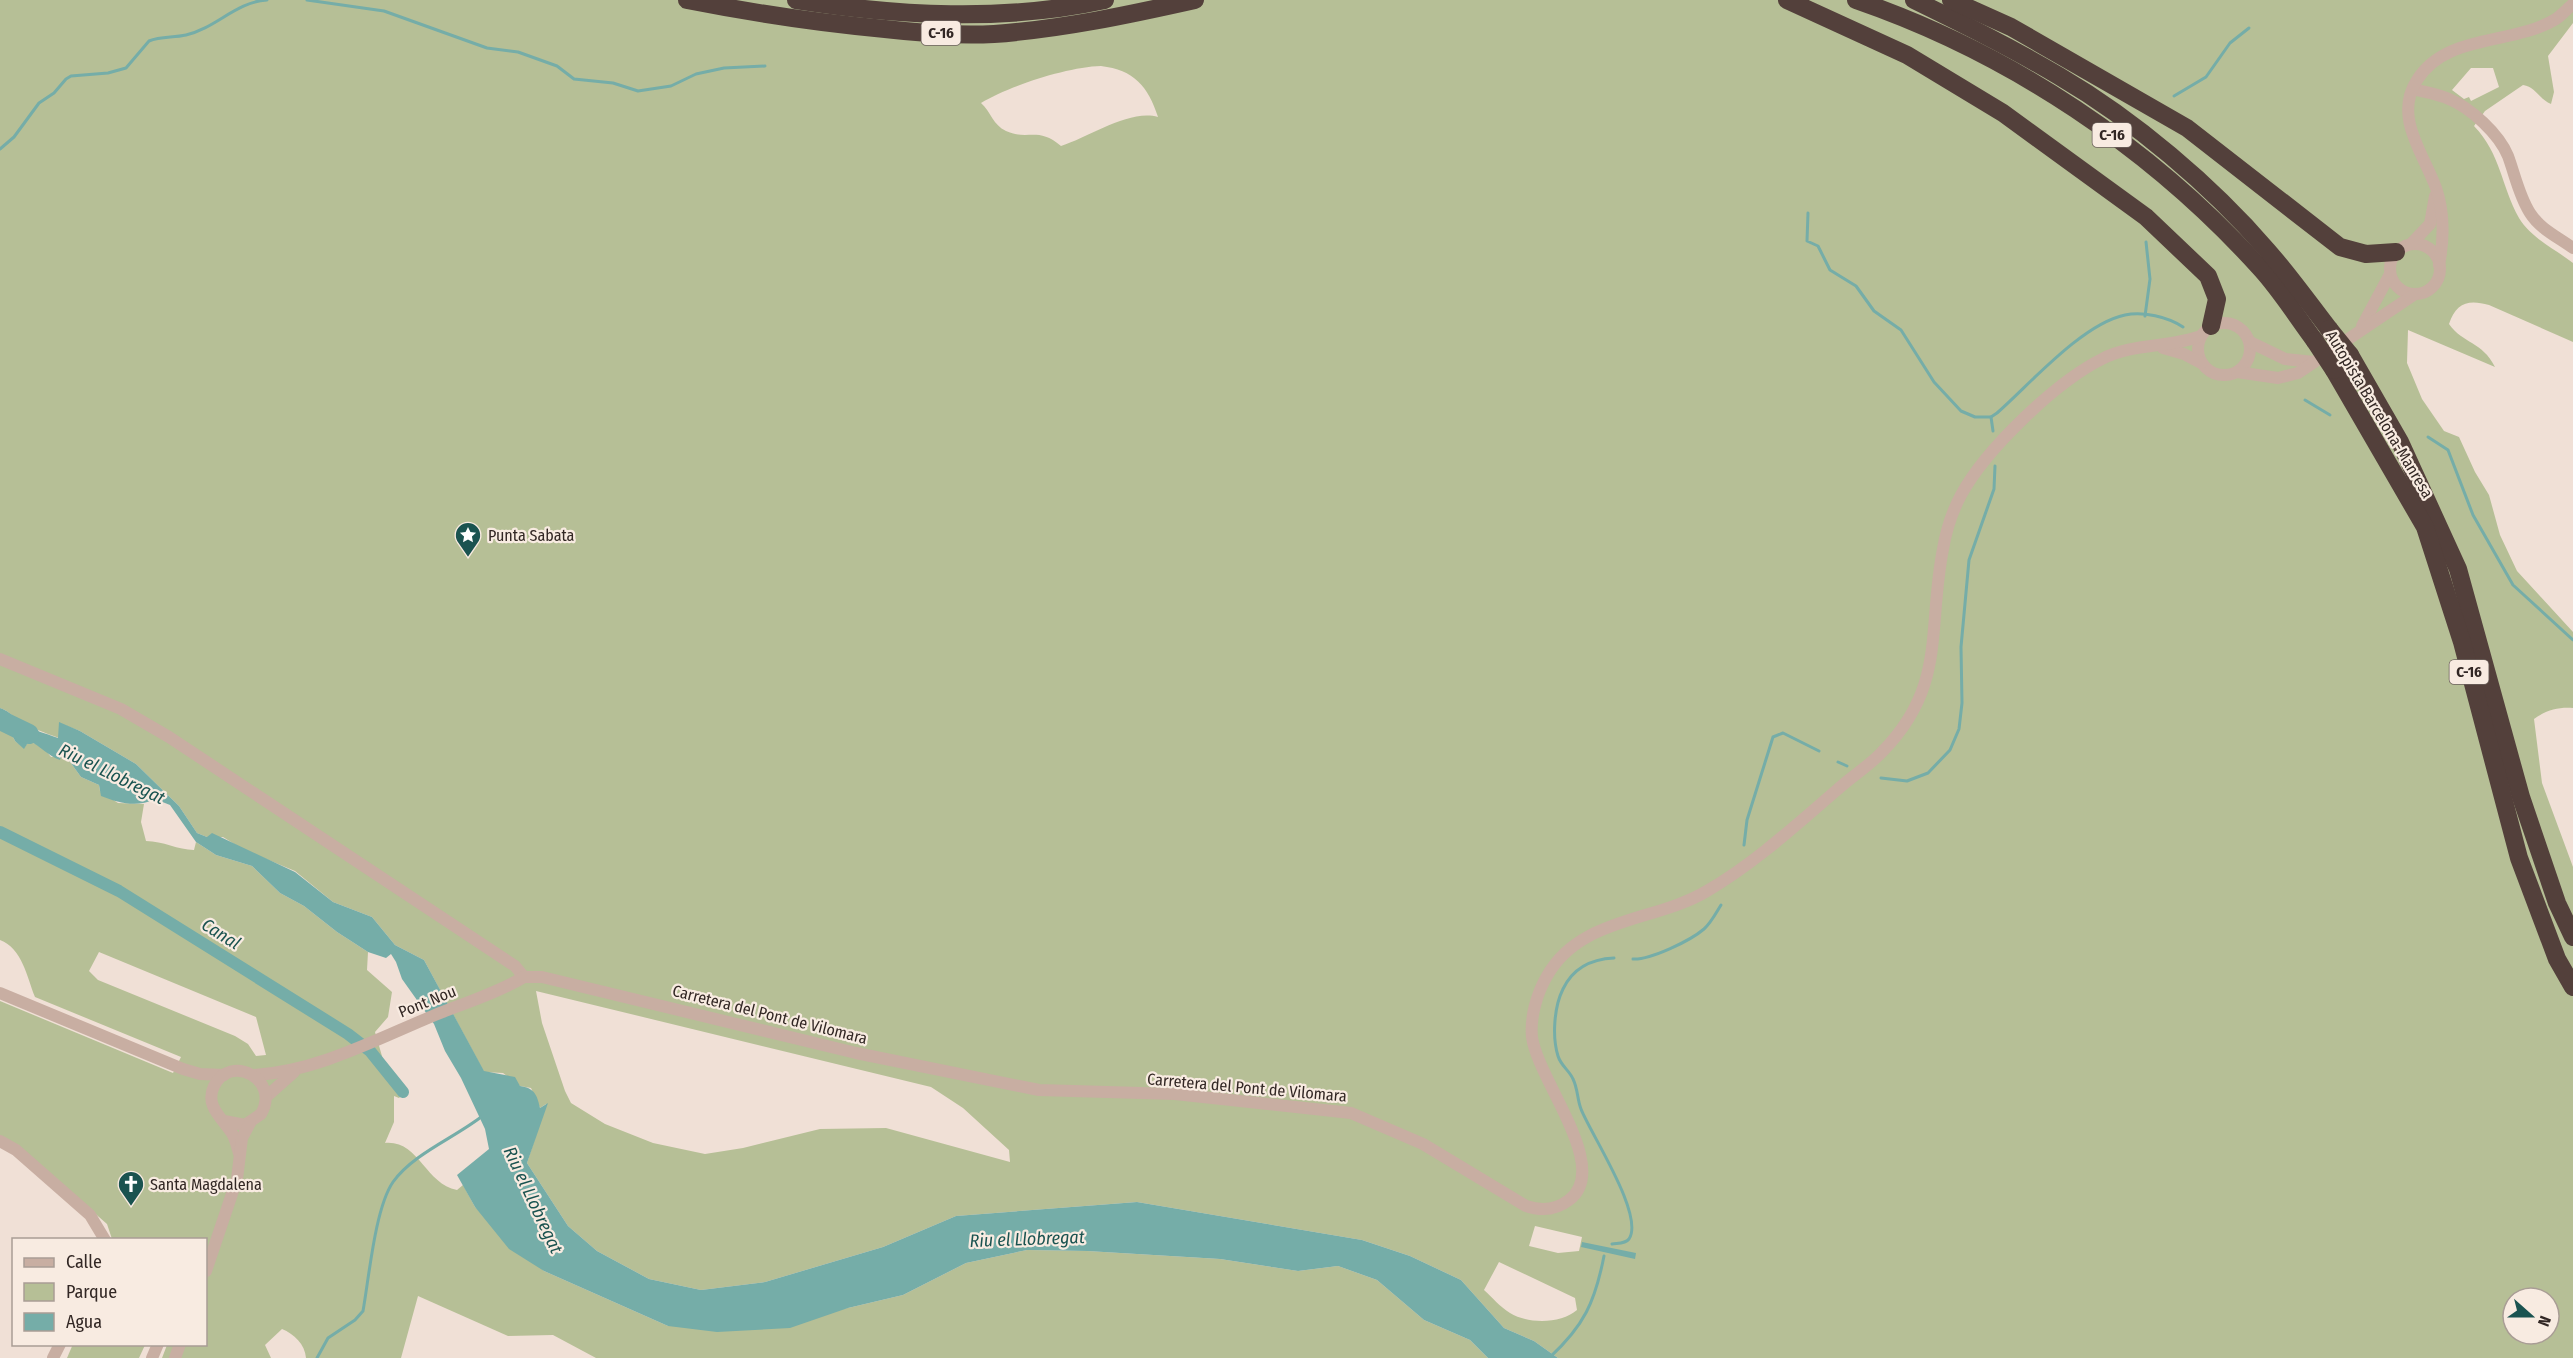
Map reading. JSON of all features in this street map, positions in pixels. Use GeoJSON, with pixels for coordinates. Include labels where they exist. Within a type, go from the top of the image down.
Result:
{"type":"FeatureCollection","features":[{"type":"Feature","properties":{"kind":"highway","name":"C-16"},"geometry":{"type":"LineString","coordinates":[[687,0],[844,26],[924,33],[992,34],[1096,22],[1195,0]]}},
{"type":"Feature","properties":{"kind":"highway","name":"C-16"},"geometry":{"type":"LineString","coordinates":[[796,0],[928,14],[999,14],[1067,8],[1105,0]]}},
{"type":"Feature","properties":{"kind":"highway"},"geometry":{"type":"LineString","coordinates":[[1787,0],[1907,55],[2003,113],[2146,217],[2208,276],[2217,299],[2206,331]]}},
{"type":"Feature","properties":{"kind":"highway","name":"Autopista Barcelona-Manresa"},"geometry":{"type":"LineString","coordinates":[[1856,0],[1889,11],[1951,39],[2029,79],[2137,153],[2179,189],[2261,270],[2315,341],[2425,527],[2462,642],[2519,858],[2557,959],[2573,987]]}},
{"type":"Feature","properties":{"kind":"highway","name":"Autopista Barcelona-Manresa"},"geometry":{"type":"LineString","coordinates":[[1914,0],[2062,77],[2125,121],[2193,176],[2267,250],[2350,355],[2400,442],[2458,569],[2521,797],[2558,903],[2573,937]]}},
{"type":"Feature","properties":{"kind":"highway"},"geometry":{"type":"LineString","coordinates":[[1951,0],[2011,27],[2187,128],[2340,247],[2366,254],[2404,248]]}},
{"type":"Feature","properties":{"kind":"street"},"geometry":{"type":"LineString","coordinates":[[2237,372],[2278,378],[2298,373],[2360,329],[2415,294],[2425,292],[2434,285],[2439,276],[2445,232],[2436,189],[2413,140],[2409,118],[2413,89],[2427,65],[2442,54],[2478,42],[2515,35],[2556,19],[2573,4]]}},
{"type":"Feature","properties":{"kind":"street"},"geometry":{"type":"LineString","coordinates":[[2413,89],[2448,98],[2465,108],[2486,126],[2507,154],[2517,187],[2530,213],[2547,231],[2573,248]]}},
{"type":"Feature","properties":{"kind":"street"},"geometry":{"type":"LineString","coordinates":[[2415,294],[2398,289],[2390,274],[2390,262],[2430,224],[2436,189]]}},
{"type":"Feature","properties":{"kind":"street"},"geometry":{"type":"LineString","coordinates":[[2404,248],[2429,249],[2439,265]]}},
{"type":"Feature","properties":{"kind":"street"},"geometry":{"type":"LineString","coordinates":[[2360,329],[2390,274]]}},
{"type":"Feature","properties":{"kind":"street"},"geometry":{"type":"LineString","coordinates":[[2223,322],[2244,331],[2250,342],[2248,359],[2237,372],[2227,376],[2217,375],[2201,363],[2197,349],[2206,331],[2223,322]]}},
{"type":"Feature","properties":{"kind":"street","name":"Carretera del Pont de Vilomara"},"geometry":{"type":"LineString","coordinates":[[2160,347],[2206,331]]}},
{"type":"Feature","properties":{"kind":"street"},"geometry":{"type":"LineString","coordinates":[[2250,342],[2285,359],[2314,362]]}},
{"type":"Feature","properties":{"kind":"street","name":"Carretera del Pont de Vilomara"},"geometry":{"type":"LineString","coordinates":[[520,980],[560,980],[856,1053],[1039,1090],[1174,1094],[1351,1113],[1423,1144],[1518,1202],[1535,1209],[1558,1207],[1577,1192],[1584,1168],[1578,1144],[1536,1057],[1532,1034],[1536,1005],[1548,974],[1561,957],[1578,941],[1604,927],[1648,916],[1702,894],[1721,883],[1765,852],[1880,755],[1902,730],[1926,686],[1937,618],[1943,548],[1950,520],[1972,478],[2021,422],[2076,374],[2105,357],[2139,347],[2160,347],[2184,354],[2201,363]]}},
{"type":"Feature","properties":{"kind":"street"},"geometry":{"type":"LineString","coordinates":[[0,659],[121,709],[169,736],[515,966],[520,980]]}},
{"type":"Feature","properties":{"kind":"street","name":"Pont Nou"},"geometry":{"type":"LineString","coordinates":[[300,1068],[351,1050],[520,980]]}},
{"type":"Feature","properties":{"kind":"street"},"geometry":{"type":"LineString","coordinates":[[0,993],[200,1074],[224,1075],[238,1071],[253,1075],[276,1074],[300,1068]]}},
{"type":"Feature","properties":{"kind":"street"},"geometry":{"type":"LineString","coordinates":[[209,1253],[237,1179],[242,1138],[250,1123],[261,1114],[266,1097],[281,1081],[300,1068]]}},
{"type":"Feature","properties":{"kind":"street"},"geometry":{"type":"LineString","coordinates":[[183,1069],[197,1078],[211,1096],[214,1110],[234,1137],[239,1153]]}},
{"type":"Feature","properties":{"kind":"street"},"geometry":{"type":"LineString","coordinates":[[211,1096],[217,1082],[224,1075]]}},
{"type":"Feature","properties":{"kind":"street"},"geometry":{"type":"LineString","coordinates":[[253,1075],[261,1083],[266,1097]]}},
{"type":"Feature","properties":{"kind":"street"},"geometry":{"type":"LineString","coordinates":[[224,1121],[239,1125],[250,1123]]}},
{"type":"Feature","properties":{"kind":"street"},"geometry":{"type":"LineString","coordinates":[[0,1141],[16,1150],[90,1215],[104,1238]]}},
{"type":"Feature","properties":{"kind":"green space"},"geometry":{"type":"Polygon","coordinates":[[[0,0],[2573,0],[2573,23],[2548,56],[2554,92],[2551,104],[2531,88],[2523,85],[2485,111],[2474,126],[2490,148],[2513,206],[2524,225],[2573,263],[2573,342],[2489,305],[2475,302],[2459,307],[2449,324],[2460,336],[2484,352],[2495,367],[2408,330],[2407,363],[2422,399],[2444,431],[2459,437],[2475,472],[2489,495],[2500,535],[2517,571],[2573,632],[2573,708],[2552,710],[2534,719],[2542,783],[2573,867],[2573,1358],[1558,1358],[1534,1341],[1504,1328],[1461,1280],[1410,1256],[1362,1240],[1137,1202],[956,1216],[883,1247],[765,1282],[701,1290],[649,1279],[597,1251],[568,1226],[527,1163],[546,1104],[540,1108],[531,1088],[520,1086],[503,1073],[484,1072],[424,960],[395,945],[372,917],[333,902],[295,871],[244,850],[223,837],[207,837],[197,833],[179,806],[136,764],[80,731],[59,723],[59,738],[29,725],[0,708],[0,0]],[[1087,67],[1022,84],[981,103],[998,125],[1006,131],[1021,135],[1039,135],[1061,146],[1122,120],[1147,116],[1158,117],[1150,97],[1138,81],[1131,76],[1113,68],[1087,67]],[[2471,68],[2452,90],[2464,99],[2469,97],[2471,101],[2499,87],[2493,68],[2471,68]],[[536,991],[542,1023],[571,1103],[605,1124],[653,1143],[705,1154],[743,1148],[820,1129],[886,1128],[1010,1162],[1009,1150],[963,1108],[931,1087],[536,991]],[[1535,1226],[1529,1246],[1558,1253],[1579,1251],[1582,1237],[1535,1226]],[[1499,1262],[1484,1290],[1506,1311],[1517,1317],[1535,1321],[1562,1318],[1577,1310],[1575,1298],[1499,1262]]]}},
{"type":"Feature","properties":{"kind":"green space"},"geometry":{"type":"Polygon","coordinates":[[[0,721],[7,724],[15,741],[24,748],[29,741],[44,748],[51,757],[65,755],[81,777],[99,785],[100,791],[118,803],[144,804],[141,822],[146,841],[194,850],[196,842],[216,855],[252,866],[280,893],[304,906],[337,932],[368,952],[367,970],[392,992],[388,1017],[375,1032],[384,1063],[407,1090],[399,1098],[394,1096],[394,1122],[385,1143],[397,1144],[406,1148],[437,1180],[446,1186],[457,1190],[463,1185],[475,1207],[544,1271],[668,1326],[848,1308],[903,1295],[966,1263],[1027,1250],[1087,1251],[1220,1259],[1298,1271],[1338,1266],[1377,1280],[1424,1320],[1470,1340],[1488,1358],[596,1358],[553,1335],[508,1336],[418,1296],[401,1358],[306,1358],[304,1348],[298,1340],[282,1329],[265,1345],[271,1358],[162,1358],[167,1346],[207,1346],[207,1238],[112,1238],[107,1224],[21,1149],[0,1138],[0,1001],[173,1073],[181,1057],[35,997],[19,956],[0,940],[0,721]],[[99,952],[89,971],[98,980],[235,1036],[248,1044],[256,1056],[266,1055],[256,1017],[99,952]]]}},
{"type":"Feature","properties":{"kind":"green space"},"geometry":{"type":"Polygon","coordinates":[[[72,1346],[145,1346],[139,1358],[67,1358],[72,1346]]]}},
{"type":"Feature","properties":{"kind":"water"},"geometry":{"type":"Polygon","coordinates":[[[0,708],[25,725],[58,738],[59,722],[80,731],[136,764],[179,806],[197,833],[207,837],[212,833],[295,872],[333,902],[372,917],[395,945],[424,960],[484,1071],[515,1077],[520,1086],[534,1092],[540,1108],[548,1103],[527,1163],[568,1226],[597,1251],[649,1279],[701,1290],[765,1282],[883,1247],[956,1216],[1137,1202],[1362,1240],[1410,1256],[1461,1280],[1504,1328],[1534,1341],[1558,1358],[1488,1358],[1470,1340],[1424,1320],[1377,1280],[1338,1266],[1298,1271],[1220,1259],[1087,1251],[1027,1250],[966,1263],[903,1295],[848,1308],[790,1328],[717,1332],[668,1326],[544,1271],[509,1249],[475,1207],[457,1175],[489,1149],[485,1129],[461,1078],[445,1051],[434,1024],[402,979],[391,954],[386,958],[368,952],[337,932],[304,906],[280,893],[252,866],[216,855],[196,842],[170,805],[155,799],[128,804],[114,801],[101,796],[99,785],[81,777],[65,755],[62,754],[60,760],[29,741],[24,749],[15,741],[7,724],[0,721],[0,708]]]}},
{"type":"Feature","properties":{"kind":"water"},"geometry":{"type":"Polygon","coordinates":[[[1582,1242],[1636,1253],[1635,1259],[1581,1247],[1582,1242]]]}},
{"type":"Feature","properties":{"kind":"waterway"},"geometry":{"type":"LineString","coordinates":[[0,149],[14,137],[39,103],[54,93],[71,76],[108,73],[126,68],[149,41],[197,32],[245,5],[267,0]]}},
{"type":"Feature","properties":{"kind":"waterway"},"geometry":{"type":"LineString","coordinates":[[307,0],[384,11],[487,48],[518,52],[557,66],[574,79],[613,83],[638,91],[671,86],[696,74],[724,68],[765,66]]}},
{"type":"Feature","properties":{"kind":"waterway"},"geometry":{"type":"LineString","coordinates":[[2174,96],[2206,77],[2230,43],[2249,28]]}},
{"type":"Feature","properties":{"kind":"waterway"},"geometry":{"type":"LineString","coordinates":[[1808,213],[1807,241],[1818,246],[1830,270],[1856,286],[1874,311],[1901,330],[1934,382],[1961,411],[1975,417],[1991,417],[1997,413],[2074,342],[2109,321],[2125,315],[2147,314],[2183,327]]}},
{"type":"Feature","properties":{"kind":"waterway"},"geometry":{"type":"LineString","coordinates":[[2145,316],[2150,279],[2146,242]]}},
{"type":"Feature","properties":{"kind":"waterway"},"geometry":{"type":"LineString","coordinates":[[2305,400],[2330,415]]}},
{"type":"Feature","properties":{"kind":"waterway"},"geometry":{"type":"LineString","coordinates":[[1991,417],[1993,431]]}},
{"type":"Feature","properties":{"kind":"waterway"},"geometry":{"type":"LineString","coordinates":[[2428,437],[2448,450],[2473,515],[2513,585],[2573,640]]}},
{"type":"Feature","properties":{"kind":"waterway"},"geometry":{"type":"LineString","coordinates":[[1881,778],[1907,781],[1928,773],[1950,750],[1959,729],[1962,703],[1961,647],[1969,560],[1994,489],[1995,466]]}},
{"type":"Feature","properties":{"kind":"waterway","name":"Riu el Llobregat"},"geometry":{"type":"LineString","coordinates":[[0,720],[29,734]]}},
{"type":"Feature","properties":{"kind":"waterway"},"geometry":{"type":"LineString","coordinates":[[1744,845],[1747,820],[1773,737],[1783,733],[1819,751]]}},
{"type":"Feature","properties":{"kind":"waterway"},"geometry":{"type":"LineString","coordinates":[[1838,762],[1847,766]]}},
{"type":"Feature","properties":{"kind":"waterway","name":"Canal"},"geometry":{"type":"LineString","coordinates":[[0,832],[119,891],[348,1034],[370,1051],[403,1092]]}},
{"type":"Feature","properties":{"kind":"waterway"},"geometry":{"type":"LineString","coordinates":[[1633,959],[1670,949],[1698,934],[1707,927],[1721,905]]}},
{"type":"Feature","properties":{"kind":"waterway"},"geometry":{"type":"LineString","coordinates":[[1612,1244],[1623,1243],[1629,1239],[1632,1228],[1630,1212],[1614,1174],[1581,1109],[1573,1079],[1559,1059],[1555,1031],[1560,996],[1572,975],[1598,960],[1614,958]]}},
{"type":"Feature","properties":{"kind":"waterway"},"geometry":{"type":"LineString","coordinates":[[317,1358],[328,1338],[355,1320],[363,1311],[377,1226],[393,1182],[411,1163],[481,1117]]}},
{"type":"Feature","properties":{"kind":"waterway"},"geometry":{"type":"LineString","coordinates":[[1549,1358],[1571,1335],[1586,1312],[1597,1287],[1604,1256]]}},
{"type":"Feature","properties":{"kind":"place","name":"Punta Sabata"},"geometry":{"type":"Point","coordinates":[468,558]}},
{"type":"Feature","properties":{"kind":"place","name":"Santa Magdalena"},"geometry":{"type":"Point","coordinates":[131,1207]}}]}
